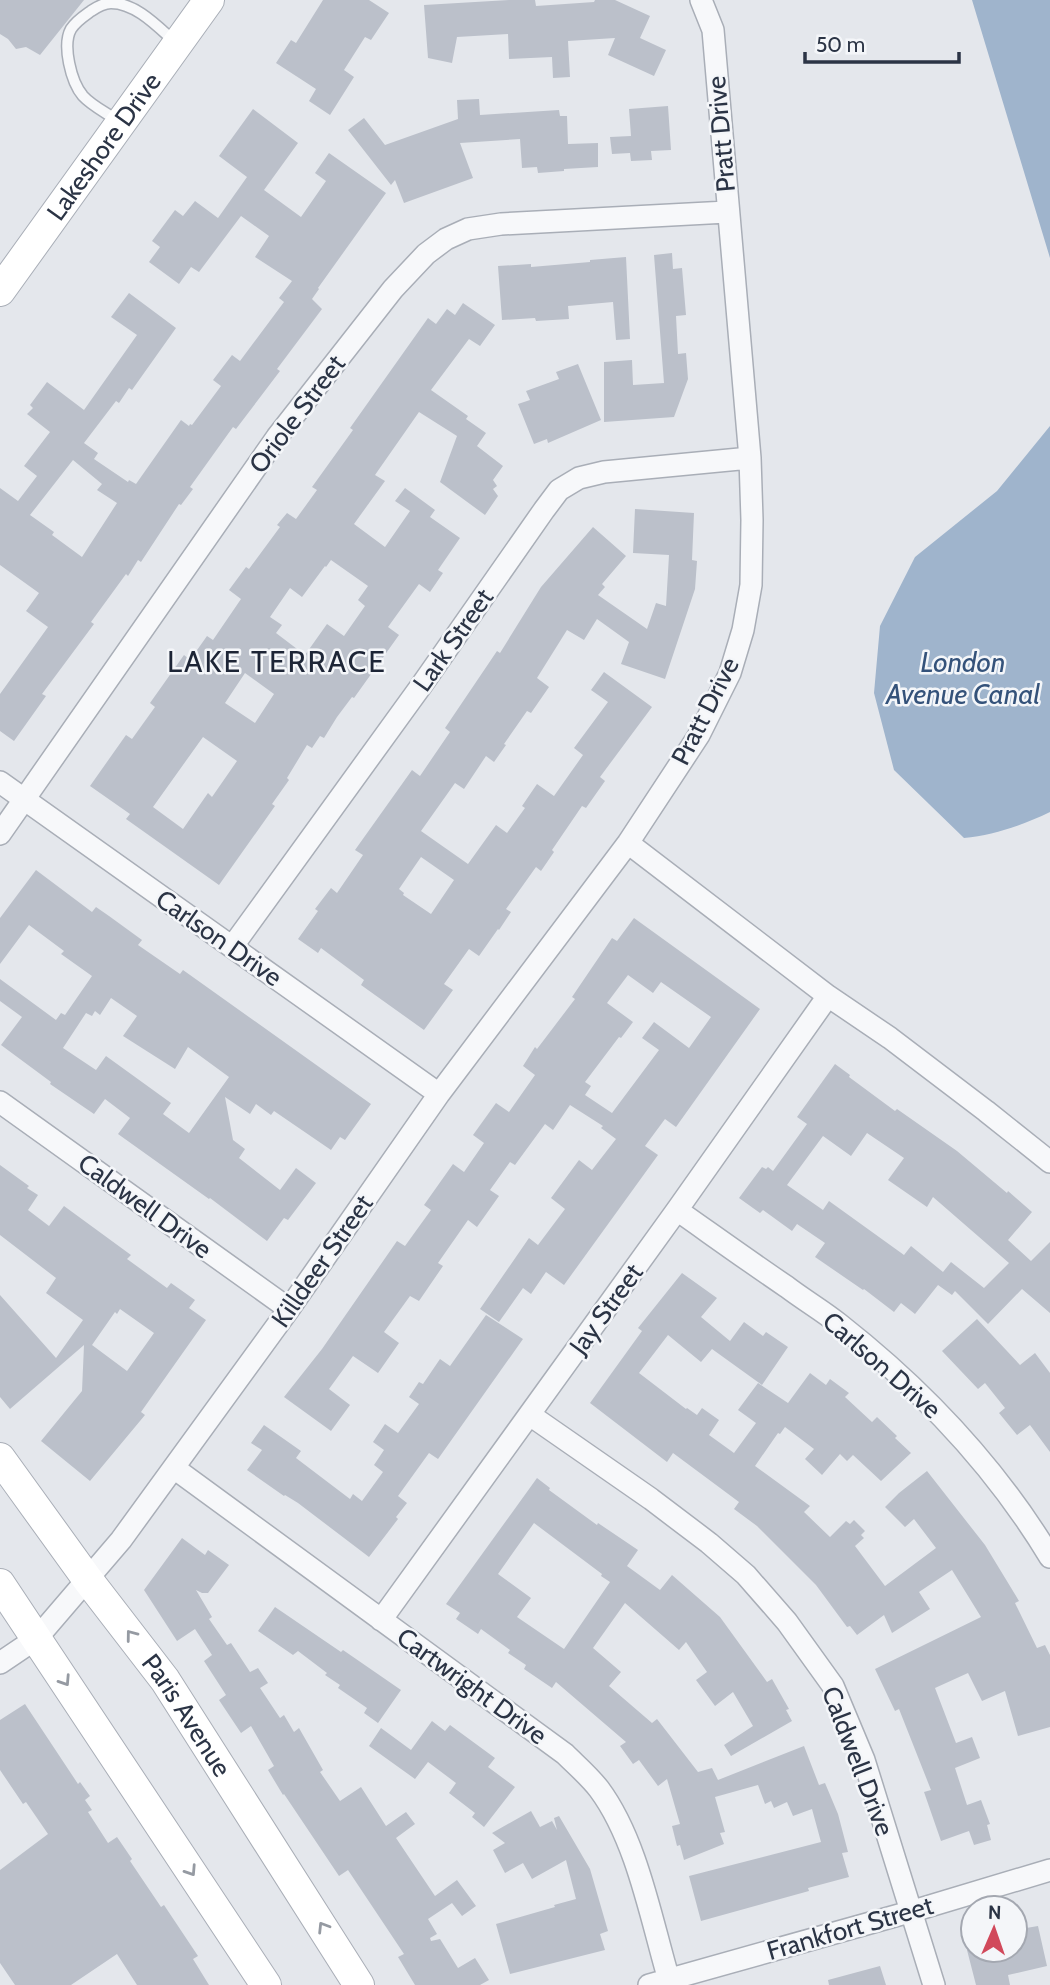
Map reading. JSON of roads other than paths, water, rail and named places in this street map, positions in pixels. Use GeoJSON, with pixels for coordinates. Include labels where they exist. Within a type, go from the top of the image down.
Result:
{"type":"FeatureCollection","features":[{"type":"Feature","properties":{"kind":"street","name":"Pratt Drive"},"geometry":{"type":"LineString","coordinates":[[628,843],[699,735],[733,662],[743,630],[751,585],[750,458],[713,30],[701,0]]}},
{"type":"Feature","properties":{"kind":"street","name":"Lakeshore Drive"},"geometry":{"type":"LineString","coordinates":[[0,291],[177,44],[202,2]]}},
{"type":"Feature","properties":{"kind":"street","name":"Oriole Street"},"geometry":{"type":"LineString","coordinates":[[0,834],[277,437],[393,289],[426,254],[446,239],[468,229],[501,224],[727,212]]}},
{"type":"Feature","properties":{"kind":"street","name":"Lark Street"},"geometry":{"type":"LineString","coordinates":[[232,947],[559,490],[579,478],[604,472],[750,458]]}},
{"type":"Feature","properties":{"kind":"street","name":"Carlson Drive"},"geometry":{"type":"LineString","coordinates":[[0,782],[439,1094]]}},
{"type":"Feature","properties":{"kind":"street"},"geometry":{"type":"LineString","coordinates":[[628,843],[828,996],[890,1038],[1050,1162]]}},
{"type":"Feature","properties":{"kind":"street","name":"Killdeer Street"},"geometry":{"type":"LineString","coordinates":[[0,1663],[37,1638],[121,1540],[289,1309],[439,1094],[628,843]]}},
{"type":"Feature","properties":{"kind":"street","name":"Jay Street"},"geometry":{"type":"LineString","coordinates":[[381,1620],[828,996]]}},
{"type":"Feature","properties":{"kind":"street","name":"Caldwell Drive"},"geometry":{"type":"LineString","coordinates":[[0,1102],[289,1309]]}},
{"type":"Feature","properties":{"kind":"street","name":"Carlson Drive"},"geometry":{"type":"LineString","coordinates":[[677,1210],[838,1324],[898,1374],[944,1418],[990,1470],[1027,1518],[1050,1557]]}},
{"type":"Feature","properties":{"kind":"street","name":"Caldwell Drive"},"geometry":{"type":"LineString","coordinates":[[530,1415],[651,1499],[746,1575],[787,1622],[833,1686],[864,1760],[934,1985]]}},
{"type":"Feature","properties":{"kind":"street","name":"Paris Avenue"},"geometry":{"type":"LineString","coordinates":[[0,1458],[88,1580],[165,1680],[359,1985]]}},
{"type":"Feature","properties":{"kind":"street","name":"Cartwright Drive"},"geometry":{"type":"LineString","coordinates":[[174,1468],[565,1754],[599,1789],[623,1831],[638,1871],[659,1982]]}},
{"type":"Feature","properties":{"kind":"street"},"geometry":{"type":"LineString","coordinates":[[0,1584],[266,1985]]}},
{"type":"Feature","properties":{"kind":"street","name":"Frankfort Street"},"geometry":{"type":"LineString","coordinates":[[659,1982],[1050,1870]]}},
{"type":"Feature","properties":{"kind":"lane"},"geometry":{"type":"LineString","coordinates":[[121,122],[83,96],[75,83],[68,50],[69,32],[78,20],[98,6],[111,3],[127,7],[149,19],[177,44]]}},
{"type":"Feature","properties":{"kind":"water"},"geometry":{"type":"Polygon","coordinates":[[[972,0],[1050,0],[1050,258],[972,0]]]}},
{"type":"Feature","properties":{"kind":"water","name":"London Avenue Canal"},"geometry":{"type":"Polygon","coordinates":[[[1050,426],[1050,812],[1008,829],[964,838],[894,770],[874,693],[880,626],[915,557],[997,491],[1050,426]]]}},
{"type":"Feature","properties":{"kind":"district","name":"LAKE TERRACE"},"geometry":{"type":"Point","coordinates":[277,662]}}]}
